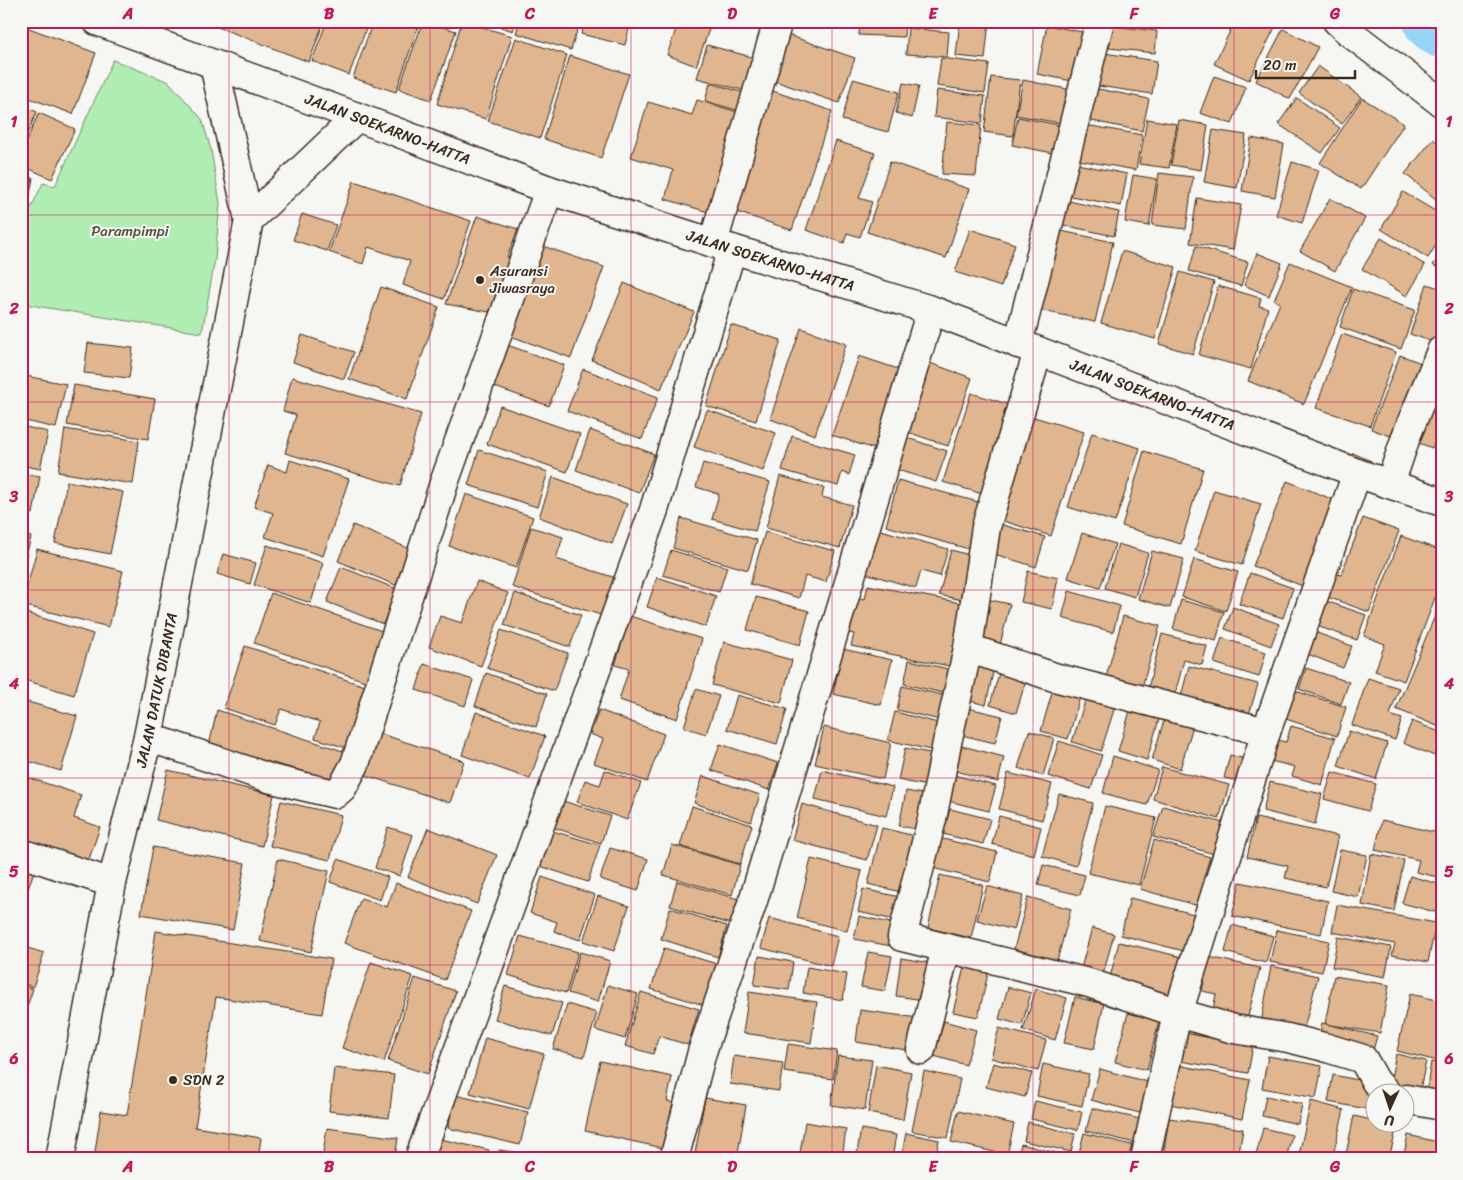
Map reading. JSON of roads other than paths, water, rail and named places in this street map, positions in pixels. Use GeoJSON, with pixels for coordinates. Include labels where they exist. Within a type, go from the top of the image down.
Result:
{"type":"FeatureCollection","features":[{"type":"Feature","properties":{"kind":"main road","name":"JALAN SOEKARNO-HATTA"},"geometry":{"type":"LineString","coordinates":[[97,21],[549,190],[722,246],[931,310],[1357,473],[1442,502]]}},
{"type":"Feature","properties":{"kind":"main road"},"geometry":{"type":"LineString","coordinates":[[419,1159],[654,510],[778,21]]}},
{"type":"Feature","properties":{"kind":"main road"},"geometry":{"type":"LineString","coordinates":[[1100,21],[986,527],[968,648],[946,743],[932,819],[902,937],[1089,983],[1178,1013],[1234,1029],[1306,1042],[1363,1059],[1376,1082]]}},
{"type":"Feature","properties":{"kind":"main road"},"geometry":{"type":"LineString","coordinates":[[1337,21],[1442,103]]}},
{"type":"Feature","properties":{"kind":"main road","name":"JALAN DATUK DIBANTA"},"geometry":{"type":"LineString","coordinates":[[60,1159],[112,883],[148,737],[249,220],[214,64]]}},
{"type":"Feature","properties":{"kind":"main road"},"geometry":{"type":"LineString","coordinates":[[249,220],[357,117]]}},
{"type":"Feature","properties":{"kind":"main road"},"geometry":{"type":"LineString","coordinates":[[148,737],[272,779],[335,794],[342,788],[355,764],[444,483],[549,190]]}},
{"type":"Feature","properties":{"kind":"main road"},"geometry":{"type":"LineString","coordinates":[[674,1159],[702,1052],[753,901],[931,310]]}},
{"type":"Feature","properties":{"kind":"main road"},"geometry":{"type":"LineString","coordinates":[[1390,484],[1407,434],[1441,351]]}},
{"type":"Feature","properties":{"kind":"main road"},"geometry":{"type":"LineString","coordinates":[[1145,1159],[1178,1013],[1266,732],[1357,473]]}},
{"type":"Feature","properties":{"kind":"main road"},"geometry":{"type":"LineString","coordinates":[[968,648],[1054,677],[1266,732]]}},
{"type":"Feature","properties":{"kind":"main road"},"geometry":{"type":"LineString","coordinates":[[21,853],[112,883]]}},
{"type":"Feature","properties":{"kind":"main road"},"geometry":{"type":"LineString","coordinates":[[921,1050],[946,948]]}},
{"type":"Feature","properties":{"kind":"main road"},"geometry":{"type":"LineString","coordinates":[[1416,1101],[1442,1106]]}},
{"type":"Feature","properties":{"kind":"waterway"},"geometry":{"type":"LineString","coordinates":[[1433,21],[1442,28]]}},
{"type":"Feature","properties":{"kind":"place","name":"Asuransi Jiwasraya"},"geometry":{"type":"Point","coordinates":[480,280]}},
{"type":"Feature","properties":{"kind":"place","name":"SDN 2"},"geometry":{"type":"Point","coordinates":[173,1080]}},
{"type":"Feature","properties":{"kind":"park label","name":"Parampimpi"},"geometry":{"type":"Point","coordinates":[130,231]}}]}
